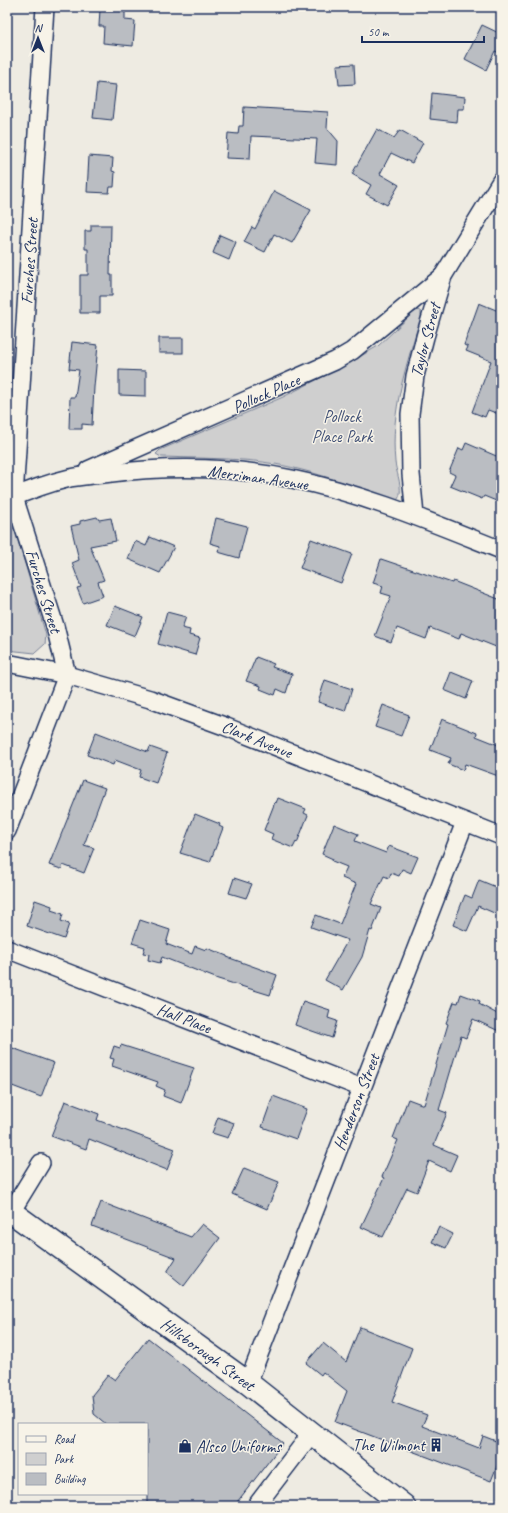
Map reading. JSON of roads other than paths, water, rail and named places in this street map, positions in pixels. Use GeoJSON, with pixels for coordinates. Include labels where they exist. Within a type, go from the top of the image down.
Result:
{"type":"FeatureCollection","features":[{"type":"Feature","properties":{"kind":"main road","name":"Hillsborough Street"},"geometry":{"type":"LineString","coordinates":[[9,1210],[248,1383],[404,1506]]}},
{"type":"Feature","properties":{"kind":"street","name":"Furches Street"},"geometry":{"type":"LineString","coordinates":[[45,7],[10,498],[56,626],[67,675]]}},
{"type":"Feature","properties":{"kind":"street","name":"Taylor Street"},"geometry":{"type":"LineString","coordinates":[[415,516],[409,434],[412,396],[425,337],[443,276],[501,181]]}},
{"type":"Feature","properties":{"kind":"street","name":"Pollock Place"},"geometry":{"type":"LineString","coordinates":[[70,478],[335,361],[352,351],[443,276]]}},
{"type":"Feature","properties":{"kind":"street","name":"Merriman Avenue"},"geometry":{"type":"LineString","coordinates":[[10,498],[70,478],[161,468],[193,468],[256,473],[321,486],[415,516],[501,550]]}},
{"type":"Feature","properties":{"kind":"street","name":"Clark Avenue"},"geometry":{"type":"LineString","coordinates":[[7,663],[67,675],[150,699],[224,726],[501,836]]}},
{"type":"Feature","properties":{"kind":"street"},"geometry":{"type":"LineString","coordinates":[[7,831],[67,675]]}},
{"type":"Feature","properties":{"kind":"street","name":"Henderson Street"},"geometry":{"type":"LineString","coordinates":[[248,1383],[465,822]]}},
{"type":"Feature","properties":{"kind":"street","name":"Hall Place"},"geometry":{"type":"LineString","coordinates":[[7,949],[362,1088]]}},
{"type":"Feature","properties":{"kind":"street"},"geometry":{"type":"LineString","coordinates":[[9,1210],[41,1163]]}},
{"type":"Feature","properties":{"kind":"street"},"geometry":{"type":"LineString","coordinates":[[256,1506],[311,1434]]}},
{"type":"Feature","properties":{"kind":"place","name":"The Wilmont"},"geometry":{"type":"Point","coordinates":[436,1445]}},
{"type":"Feature","properties":{"kind":"place","name":"Alsco Uniforms"},"geometry":{"type":"Point","coordinates":[185,1446]}},
{"type":"Feature","properties":{"kind":"park label","name":"Pollock Place Park"},"geometry":{"type":"Point","coordinates":[342,426]}}]}
